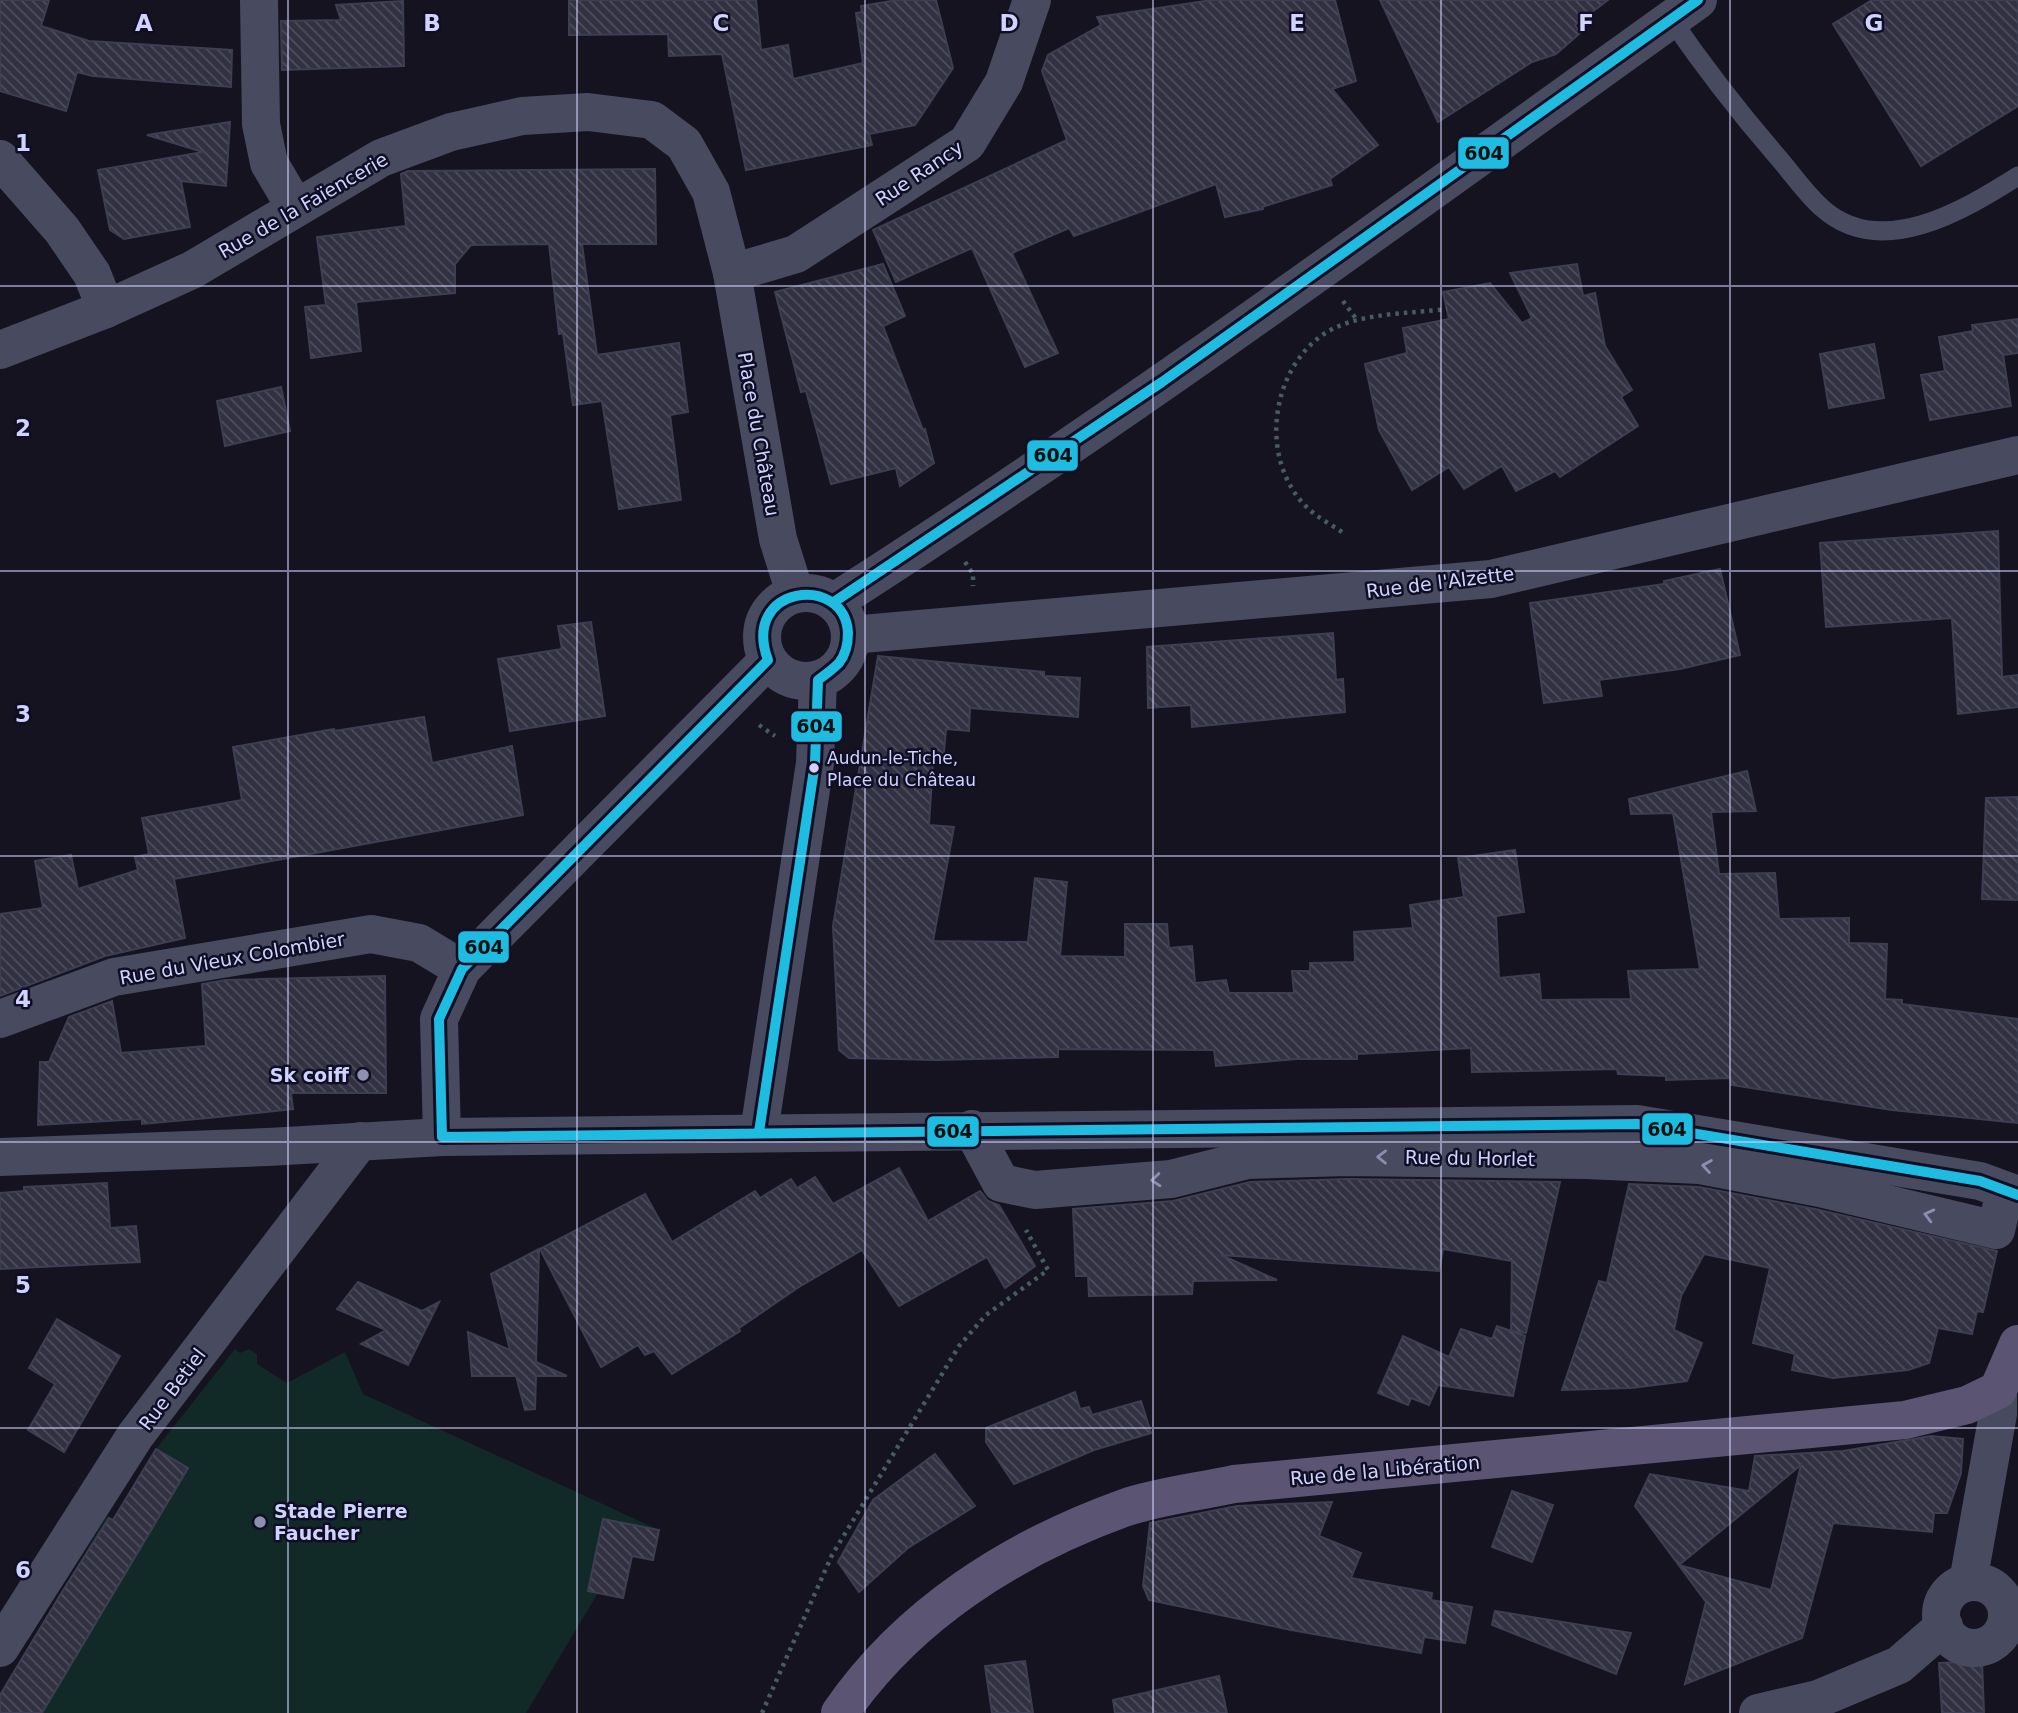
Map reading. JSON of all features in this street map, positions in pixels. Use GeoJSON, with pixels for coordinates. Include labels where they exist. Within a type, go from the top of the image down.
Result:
{"type":"FeatureCollection","features":[{"type":"Feature","properties":{"kind":"main road"},"geometry":{"type":"LineString","coordinates":[[1998,1390],[2018,1344]]}},
{"type":"Feature","properties":{"kind":"main road","name":"Rue de la Libération"},"geometry":{"type":"LineString","coordinates":[[840,1713],[856,1689],[933,1610],[1025,1550],[1126,1507],[1234,1484],[1905,1420],[1968,1405],[1998,1390]]}},
{"type":"Feature","properties":{"kind":"street"},"geometry":{"type":"LineString","coordinates":[[259,0],[261,124],[269,163],[295,207]]}},
{"type":"Feature","properties":{"kind":"street","name":"Rue Rancy"},"geometry":{"type":"LineString","coordinates":[[732,273],[796,254],[967,143],[1004,82],[1032,0]]}},
{"type":"Feature","properties":{"kind":"street"},"geometry":{"type":"LineString","coordinates":[[843,619],[946,531],[1322,270],[1684,10]]}},
{"type":"Feature","properties":{"kind":"street","name":"Rue de la Faïencerie"},"geometry":{"type":"LineString","coordinates":[[0,350],[106,309],[192,270],[381,158],[451,132],[522,116],[575,112],[652,120],[684,144],[711,192],[732,273]]}},
{"type":"Feature","properties":{"kind":"street"},"geometry":{"type":"LineString","coordinates":[[0,159],[62,230],[92,274],[106,309]]}},
{"type":"Feature","properties":{"kind":"street","name":"Place du Château"},"geometry":{"type":"LineString","coordinates":[[732,273],[778,539],[795,593]]}},
{"type":"Feature","properties":{"kind":"street","name":"Rue de l'Alzette"},"geometry":{"type":"LineString","coordinates":[[843,619],[973,626],[1491,579],[2018,455]]}},
{"type":"Feature","properties":{"kind":"street"},"geometry":{"type":"LineString","coordinates":[[795,593],[816,593],[843,619],[847,654],[835,670],[818,680],[799,681],[781,674],[768,660],[762,645],[762,628],[768,612],[780,600],[795,593]]}},
{"type":"Feature","properties":{"kind":"street"},"geometry":{"type":"LineString","coordinates":[[442,1137],[439,1019],[462,969],[768,660]]}},
{"type":"Feature","properties":{"kind":"street"},"geometry":{"type":"LineString","coordinates":[[759,1132],[815,763],[818,680]]}},
{"type":"Feature","properties":{"kind":"street","name":"Rue du Vieux Colombier"},"geometry":{"type":"LineString","coordinates":[[0,1019],[114,976],[371,934],[419,943],[462,969]]}},
{"type":"Feature","properties":{"kind":"street"},"geometry":{"type":"LineString","coordinates":[[0,1157],[268,1147],[442,1137],[972,1129],[1637,1124],[1980,1181],[2011,1194]]}},
{"type":"Feature","properties":{"kind":"street","name":"Rue du Horlet"},"geometry":{"type":"LineString","coordinates":[[972,1129],[1001,1183],[1035,1190],[1171,1179],[1247,1160],[1346,1157],[1586,1160],[1700,1165],[1821,1188],[1996,1230],[2011,1194]]}},
{"type":"Feature","properties":{"kind":"street","name":"Rue Betiel"},"geometry":{"type":"LineString","coordinates":[[0,1648],[135,1436],[360,1141]]}},
{"type":"Feature","properties":{"kind":"street"},"geometry":{"type":"LineString","coordinates":[[1968,1582],[1998,1414],[1998,1390]]}},
{"type":"Feature","properties":{"kind":"street"},"geometry":{"type":"LineString","coordinates":[[1968,1582],[1983,1583],[2002,1596],[2012,1625],[1994,1641],[1977,1648],[1961,1645],[1951,1638],[1944,1626],[1943,1603],[1954,1589],[1968,1582]]}},
{"type":"Feature","properties":{"kind":"street"},"geometry":{"type":"LineString","coordinates":[[1758,1713],[1818,1699],[1899,1665],[1944,1626]]}},
{"type":"Feature","properties":{"kind":"lane"},"geometry":{"type":"LineString","coordinates":[[1684,10],[1721,92],[1822,208],[1845,224],[1875,231],[1910,228],[1945,219],[2018,176]]}},
{"type":"Feature","properties":{"kind":"path"},"geometry":{"type":"LineString","coordinates":[[1342,532],[1309,510],[1286,478],[1275,440],[1279,400],[1294,364],[1322,335],[1357,320],[1447,309]]}},
{"type":"Feature","properties":{"kind":"path"},"geometry":{"type":"LineString","coordinates":[[946,531],[973,574],[973,626]]}},
{"type":"Feature","properties":{"kind":"path"},"geometry":{"type":"LineString","coordinates":[[727,703],[815,763]]}},
{"type":"Feature","properties":{"kind":"path"},"geometry":{"type":"LineString","coordinates":[[762,1713],[832,1555],[959,1346],[986,1315],[1048,1270]]}},
{"type":"Feature","properties":{"kind":"green space","name":"Stade Pierre Faucher"},"geometry":{"type":"Polygon","coordinates":[[[235,1349],[240,1353],[249,1349],[257,1354],[257,1364],[287,1383],[345,1352],[363,1394],[659,1530],[653,1560],[632,1556],[623,1598],[598,1593],[526,1713],[0,1713],[0,1695],[107,1516],[113,1520],[156,1449],[235,1349]]]}},
{"type":"Feature","properties":{"kind":"building"},"geometry":{"type":"Polygon","coordinates":[[[0,0],[49,0],[41,26],[89,41],[232,50],[231,87],[93,76],[77,72],[66,111],[0,91],[0,0]]]}},
{"type":"Feature","properties":{"kind":"building"},"geometry":{"type":"Polygon","coordinates":[[[569,0],[756,0],[761,50],[788,45],[793,79],[863,63],[856,13],[862,12],[861,6],[897,0],[936,0],[953,68],[915,125],[869,134],[872,145],[746,170],[722,54],[669,56],[668,34],[569,35],[569,0]]]}},
{"type":"Feature","properties":{"kind":"building"},"geometry":{"type":"Polygon","coordinates":[[[1212,0],[1335,0],[1356,81],[1332,89],[1378,145],[1330,179],[1332,185],[1262,207],[1263,209],[1225,217],[1216,184],[1074,236],[1069,228],[1012,253],[1058,353],[1025,367],[972,248],[896,282],[873,230],[1067,140],[1042,71],[1048,55],[1101,25],[1097,17],[1212,0]]]}},
{"type":"Feature","properties":{"kind":"building"},"geometry":{"type":"Polygon","coordinates":[[[1380,0],[1608,0],[1575,25],[1580,33],[1556,54],[1532,62],[1438,122],[1380,0]]]}},
{"type":"Feature","properties":{"kind":"building"},"geometry":{"type":"Polygon","coordinates":[[[1872,0],[2018,0],[2018,106],[1921,166],[1833,24],[1872,0]]]}},
{"type":"Feature","properties":{"kind":"building"},"geometry":{"type":"Polygon","coordinates":[[[403,1],[404,66],[282,70],[281,21],[341,20],[336,5],[403,1]]]}},
{"type":"Feature","properties":{"kind":"building"},"geometry":{"type":"Polygon","coordinates":[[[230,122],[226,186],[181,181],[190,227],[124,239],[110,230],[98,170],[203,152],[147,135],[230,122]]]}},
{"type":"Feature","properties":{"kind":"building"},"geometry":{"type":"Polygon","coordinates":[[[655,169],[656,244],[582,244],[597,355],[679,343],[688,412],[670,415],[681,500],[619,509],[602,401],[573,405],[563,333],[559,334],[549,244],[471,245],[455,264],[455,293],[356,302],[361,351],[311,358],[305,307],[326,305],[317,237],[406,226],[401,174],[408,171],[655,169]]]}},
{"type":"Feature","properties":{"kind":"building"},"geometry":{"type":"Polygon","coordinates":[[[883,264],[905,316],[883,326],[923,430],[925,429],[934,463],[900,486],[896,468],[831,484],[806,391],[801,392],[775,292],[883,264]]]}},
{"type":"Feature","properties":{"kind":"building"},"geometry":{"type":"Polygon","coordinates":[[[1577,264],[1583,296],[1595,293],[1605,346],[1632,390],[1621,397],[1638,426],[1560,477],[1555,471],[1516,491],[1502,466],[1464,489],[1449,467],[1412,490],[1379,430],[1365,364],[1407,353],[1403,328],[1449,319],[1443,292],[1490,283],[1522,323],[1532,318],[1510,273],[1577,264]]]}},
{"type":"Feature","properties":{"kind":"building"},"geometry":{"type":"Polygon","coordinates":[[[2018,319],[2018,353],[2003,355],[2011,406],[1930,420],[1921,375],[1945,371],[1939,337],[1973,331],[1972,325],[2018,319]]]}},
{"type":"Feature","properties":{"kind":"building"},"geometry":{"type":"Polygon","coordinates":[[[1874,344],[1884,398],[1829,408],[1820,354],[1874,344]]]}},
{"type":"Feature","properties":{"kind":"building"},"geometry":{"type":"Polygon","coordinates":[[[281,387],[290,431],[225,446],[217,401],[281,387]]]}},
{"type":"Feature","properties":{"kind":"building"},"geometry":{"type":"Polygon","coordinates":[[[1998,531],[2002,677],[2018,675],[2018,707],[1958,714],[1952,618],[1826,627],[1820,543],[1998,531]]]}},
{"type":"Feature","properties":{"kind":"building"},"geometry":{"type":"Polygon","coordinates":[[[1720,569],[1740,655],[1680,669],[1599,680],[1602,696],[1544,703],[1530,603],[1664,584],[1664,581],[1720,569]]]}},
{"type":"Feature","properties":{"kind":"building"},"geometry":{"type":"Polygon","coordinates":[[[591,622],[605,716],[510,731],[498,659],[562,649],[558,626],[591,622]]]}},
{"type":"Feature","properties":{"kind":"building"},"geometry":{"type":"Polygon","coordinates":[[[1333,633],[1336,680],[1343,679],[1345,712],[1192,727],[1191,705],[1148,708],[1147,647],[1333,633]]]}},
{"type":"Feature","properties":{"kind":"building"},"geometry":{"type":"Polygon","coordinates":[[[878,656],[1080,678],[1078,717],[970,708],[969,731],[946,729],[943,763],[933,763],[929,825],[954,827],[933,941],[1028,942],[1035,878],[1067,882],[1060,956],[1125,957],[1125,924],[1167,924],[1169,948],[1192,946],[1195,983],[1226,980],[1229,993],[1294,993],[1292,971],[1310,971],[1310,963],[1355,962],[1354,932],[1413,928],[1410,905],[1464,897],[1458,858],[1515,850],[1524,912],[1496,916],[1499,978],[1539,974],[1541,1000],[1631,999],[1628,971],[1700,969],[1673,813],[1631,814],[1629,799],[1747,771],[1756,811],[1711,812],[1719,874],[1775,873],[1779,919],[1849,918],[1849,943],[1887,944],[1885,999],[1902,1000],[1902,1004],[2018,1019],[2018,1123],[1892,1110],[1731,1085],[1731,1078],[1666,1080],[1666,1076],[1618,1074],[1617,1069],[1472,1072],[1471,1048],[1357,1054],[1357,1059],[1297,1059],[1216,1066],[1214,1050],[1058,1049],[1058,1057],[936,1060],[849,1058],[839,1050],[833,926],[878,656]]]}},
{"type":"Feature","properties":{"kind":"building"},"geometry":{"type":"Polygon","coordinates":[[[424,717],[432,763],[512,746],[523,815],[174,879],[185,938],[105,956],[0,996],[0,914],[43,908],[35,861],[71,855],[78,889],[138,870],[135,857],[149,854],[142,818],[242,800],[233,747],[334,729],[424,717]]]}},
{"type":"Feature","properties":{"kind":"building"},"geometry":{"type":"Polygon","coordinates":[[[2018,797],[2018,900],[1982,899],[1986,798],[2018,797]]]}},
{"type":"Feature","properties":{"kind":"building"},"geometry":{"type":"Polygon","coordinates":[[[385,976],[386,1093],[291,1093],[293,1109],[142,1124],[142,1119],[38,1125],[40,1062],[49,1062],[69,1017],[112,1001],[121,1053],[206,1046],[202,984],[226,980],[385,976]]]}},
{"type":"Feature","properties":{"kind":"building"},"geometry":{"type":"Polygon","coordinates":[[[899,1168],[928,1221],[980,1191],[988,1201],[999,1205],[1035,1266],[1005,1288],[987,1257],[899,1306],[862,1250],[799,1287],[739,1328],[740,1331],[672,1374],[654,1351],[645,1355],[638,1345],[601,1367],[540,1249],[645,1194],[672,1242],[755,1191],[760,1198],[791,1179],[797,1188],[815,1177],[833,1204],[899,1168]]]}},
{"type":"Feature","properties":{"kind":"building"},"geometry":{"type":"Polygon","coordinates":[[[1347,1179],[1560,1182],[1526,1333],[1511,1331],[1512,1261],[1443,1249],[1439,1271],[1221,1255],[1277,1280],[1193,1281],[1192,1294],[1089,1296],[1088,1276],[1076,1276],[1073,1209],[1173,1201],[1250,1182],[1347,1179]]]}},
{"type":"Feature","properties":{"kind":"building"},"geometry":{"type":"Polygon","coordinates":[[[107,1183],[110,1228],[136,1226],[140,1262],[0,1269],[0,1193],[24,1191],[24,1187],[107,1183]]]}},
{"type":"Feature","properties":{"kind":"building"},"geometry":{"type":"Polygon","coordinates":[[[1629,1184],[1699,1187],[1815,1209],[1997,1251],[1983,1312],[1977,1311],[1972,1334],[1938,1328],[1929,1363],[1908,1370],[1833,1378],[1792,1370],[1795,1354],[1753,1343],[1770,1268],[1704,1254],[1681,1296],[1674,1330],[1702,1343],[1687,1381],[1631,1388],[1562,1390],[1599,1281],[1607,1283],[1629,1184]]]}},
{"type":"Feature","properties":{"kind":"building"},"geometry":{"type":"Polygon","coordinates":[[[539,1249],[536,1362],[567,1376],[536,1376],[535,1409],[525,1410],[516,1376],[472,1376],[468,1332],[510,1350],[491,1274],[539,1249]]]}},
{"type":"Feature","properties":{"kind":"building"},"geometry":{"type":"Polygon","coordinates":[[[358,1282],[422,1311],[439,1302],[408,1365],[361,1344],[386,1330],[337,1309],[358,1282]]]}},
{"type":"Feature","properties":{"kind":"building"},"geometry":{"type":"Polygon","coordinates":[[[57,1319],[120,1356],[64,1452],[28,1430],[55,1384],[29,1368],[57,1319]]]}},
{"type":"Feature","properties":{"kind":"building"},"geometry":{"type":"Polygon","coordinates":[[[1497,1326],[1525,1336],[1513,1396],[1438,1385],[1429,1405],[1411,1398],[1408,1405],[1378,1393],[1403,1336],[1449,1357],[1461,1329],[1492,1339],[1497,1326]]]}},
{"type":"Feature","properties":{"kind":"building"},"geometry":{"type":"Polygon","coordinates":[[[1075,1392],[1080,1409],[1089,1407],[1092,1415],[1141,1401],[1151,1433],[1094,1450],[1014,1484],[986,1442],[986,1428],[1075,1392]]]}},
{"type":"Feature","properties":{"kind":"building"},"geometry":{"type":"Polygon","coordinates":[[[1931,1436],[1963,1439],[1961,1473],[1947,1513],[1934,1513],[1932,1532],[1833,1523],[1802,1638],[1685,1684],[1706,1602],[1635,1506],[1650,1474],[1749,1491],[1755,1456],[1843,1451],[1931,1436]],[[1801,1465],[1679,1565],[1771,1590],[1801,1465]]]}},
{"type":"Feature","properties":{"kind":"building"},"geometry":{"type":"Polygon","coordinates":[[[156,1449],[188,1468],[42,1713],[0,1713],[0,1695],[62,1592],[109,1518],[113,1520],[156,1449]]]}},
{"type":"Feature","properties":{"kind":"building"},"geometry":{"type":"Polygon","coordinates":[[[935,1454],[975,1506],[908,1548],[859,1592],[838,1562],[873,1500],[935,1454]]]}},
{"type":"Feature","properties":{"kind":"building"},"geometry":{"type":"Polygon","coordinates":[[[1512,1491],[1553,1505],[1532,1562],[1492,1547],[1512,1491]]]}},
{"type":"Feature","properties":{"kind":"building"},"geometry":{"type":"Polygon","coordinates":[[[1332,1502],[1319,1536],[1361,1553],[1351,1578],[1432,1593],[1431,1600],[1472,1607],[1465,1643],[1424,1637],[1421,1653],[1291,1630],[1149,1600],[1143,1586],[1150,1523],[1237,1506],[1332,1502]]]}},
{"type":"Feature","properties":{"kind":"building"},"geometry":{"type":"Polygon","coordinates":[[[603,1519],[659,1530],[653,1560],[632,1556],[623,1598],[588,1591],[603,1519]]]}},
{"type":"Feature","properties":{"kind":"building"},"geometry":{"type":"Polygon","coordinates":[[[1495,1611],[1631,1633],[1616,1674],[1492,1625],[1495,1611]]]}},
{"type":"Feature","properties":{"kind":"building"},"geometry":{"type":"Polygon","coordinates":[[[1025,1661],[1033,1713],[992,1713],[985,1666],[1025,1661]]]}},
{"type":"Feature","properties":{"kind":"building"},"geometry":{"type":"Polygon","coordinates":[[[1982,1661],[1984,1713],[1942,1713],[1939,1663],[1982,1661]]]}},
{"type":"Feature","properties":{"kind":"building"},"geometry":{"type":"Polygon","coordinates":[[[1219,1676],[1227,1713],[1115,1713],[1113,1700],[1219,1676]]]}},
{"type":"Feature","properties":{"kind":"transit line","name":"604"},"geometry":{"type":"LineString","coordinates":[[834,602],[1162,382],[1698,0]]}},
{"type":"Feature","properties":{"kind":"transit line","name":"604"},"geometry":{"type":"LineString","coordinates":[[759,1132],[815,763],[818,680],[839,663],[848,641],[843,614],[830,601],[814,595],[796,596],[780,603],[768,616],[763,635],[768,660],[462,969],[439,1019],[442,1137],[1637,1124],[1980,1181],[2018,1195]]}},
{"type":"Feature","properties":{"kind":"place","name":"Audun-le-Tiche, Place du Château"},"geometry":{"type":"Point","coordinates":[814,768]}},
{"type":"Feature","properties":{"kind":"place","name":"Sk coiff"},"geometry":{"type":"Point","coordinates":[363,1075]}},
{"type":"Feature","properties":{"kind":"place","name":"Stade Pierre Faucher"},"geometry":{"type":"Point","coordinates":[260,1522]}}]}
